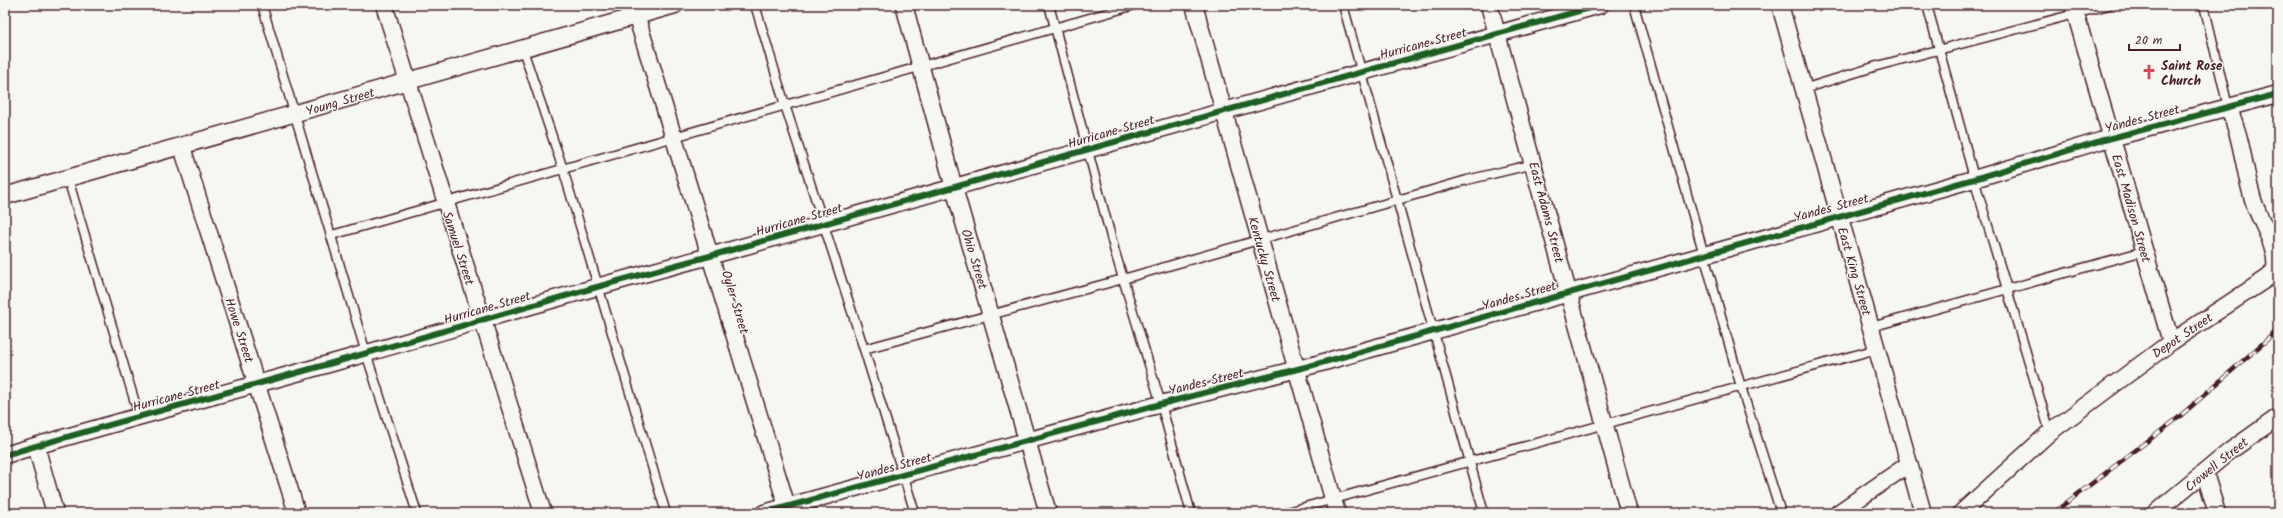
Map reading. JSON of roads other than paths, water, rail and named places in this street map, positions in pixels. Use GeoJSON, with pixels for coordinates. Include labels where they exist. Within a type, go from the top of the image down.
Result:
{"type":"FeatureCollection","features":[{"type":"Feature","properties":{"kind":"street","name":"Samuel Street"},"geometry":{"type":"LineString","coordinates":[[384,5],[543,513]]}},
{"type":"Feature","properties":{"kind":"street","name":"Young Street"},"geometry":{"type":"LineString","coordinates":[[5,196],[408,82],[635,11],[675,5]]}},
{"type":"Feature","properties":{"kind":"street","name":"Ohio Street"},"geometry":{"type":"LineString","coordinates":[[904,5],[954,188],[992,315],[1048,513]]}},
{"type":"Feature","properties":{"kind":"street","name":"Kentucky Street"},"geometry":{"type":"LineString","coordinates":[[1194,5],[1335,506]]}},
{"type":"Feature","properties":{"kind":"street","name":"East Adams Street"},"geometry":{"type":"LineString","coordinates":[[1489,5],[1629,513]]}},
{"type":"Feature","properties":{"kind":"street","name":"Hurricane Street"},"geometry":{"type":"LineString","coordinates":[[5,455],[597,286],[954,188],[1361,71],[1497,35],[1600,5]]}},
{"type":"Feature","properties":{"kind":"street","name":"East King Street"},"geometry":{"type":"LineString","coordinates":[[1780,5],[1923,513]]}},
{"type":"Feature","properties":{"kind":"street","name":"East Madison Street"},"geometry":{"type":"LineString","coordinates":[[2074,10],[2171,342]]}},
{"type":"Feature","properties":{"kind":"street","name":"Oyler Street"},"geometry":{"type":"LineString","coordinates":[[635,11],[788,510]]}},
{"type":"Feature","properties":{"kind":"street","name":"Yandes Street"},"geometry":{"type":"LineString","coordinates":[[764,513],[788,510],[902,475],[1161,404],[1297,369],[1434,329],[1974,179],[2112,138],[2278,94]]}},
{"type":"Feature","properties":{"kind":"street","name":"Depot Street"},"geometry":{"type":"LineString","coordinates":[[1961,513],[2050,432],[2171,342],[2269,277],[2275,269],[2273,246],[2251,195],[2241,140],[2228,107]]}},
{"type":"Feature","properties":{"kind":"street","name":"Howe Street"},"geometry":{"type":"LineString","coordinates":[[182,147],[258,384],[297,513]]}},
{"type":"Feature","properties":{"kind":"street","name":"Crowell Street"},"geometry":{"type":"LineString","coordinates":[[2155,513],[2230,451],[2278,417]]}},
{"type":"Feature","properties":{"kind":"street"},"geometry":{"type":"LineString","coordinates":[[36,446],[55,513]]}},
{"type":"Feature","properties":{"kind":"street"},"geometry":{"type":"LineString","coordinates":[[1838,513],[1909,464]]}},
{"type":"Feature","properties":{"kind":"street"},"geometry":{"type":"LineString","coordinates":[[2205,473],[2217,513]]}},
{"type":"Feature","properties":{"kind":"lane"},"geometry":{"type":"LineString","coordinates":[[262,5],[296,114],[366,353],[417,513]]}},
{"type":"Feature","properties":{"kind":"lane"},"geometry":{"type":"LineString","coordinates":[[755,5],[785,106],[864,349],[915,513]]}},
{"type":"Feature","properties":{"kind":"lane"},"geometry":{"type":"LineString","coordinates":[[1049,5],[1123,278],[1161,404],[1191,513]]}},
{"type":"Feature","properties":{"kind":"lane"},"geometry":{"type":"LineString","coordinates":[[332,235],[1135,5]]}},
{"type":"Feature","properties":{"kind":"lane"},"geometry":{"type":"LineString","coordinates":[[1343,5],[1399,201],[1484,513]]}},
{"type":"Feature","properties":{"kind":"lane"},"geometry":{"type":"LineString","coordinates":[[1634,5],[1741,387],[1780,513]]}},
{"type":"Feature","properties":{"kind":"lane"},"geometry":{"type":"LineString","coordinates":[[1927,5],[1974,179],[2050,432]]}},
{"type":"Feature","properties":{"kind":"lane"},"geometry":{"type":"LineString","coordinates":[[1803,89],[1877,66],[1940,50],[2074,10],[2109,5]]}},
{"type":"Feature","properties":{"kind":"lane"},"geometry":{"type":"LineString","coordinates":[[2204,5],[2228,107]]}},
{"type":"Feature","properties":{"kind":"lane"},"geometry":{"type":"LineString","coordinates":[[522,47],[563,169],[666,513]]}},
{"type":"Feature","properties":{"kind":"lane"},"geometry":{"type":"LineString","coordinates":[[864,349],[992,315],[1399,201],[1467,180],[1534,164]]}},
{"type":"Feature","properties":{"kind":"lane"},"geometry":{"type":"LineString","coordinates":[[68,179],[139,416]]}},
{"type":"Feature","properties":{"kind":"lane"},"geometry":{"type":"LineString","coordinates":[[1870,327],[2007,290],[2144,250]]}},
{"type":"Feature","properties":{"kind":"lane"},"geometry":{"type":"LineString","coordinates":[[1283,513],[1335,506],[1469,461],[1595,425],[1605,425],[1877,348]]}},
{"type":"Feature","properties":{"kind":"railway"},"geometry":{"type":"LineString","coordinates":[[2053,513],[2178,418],[2278,330]]}},
{"type":"Feature","properties":{"kind":"place","name":"Saint Rose Church"},"geometry":{"type":"Point","coordinates":[2149,72]}}]}
